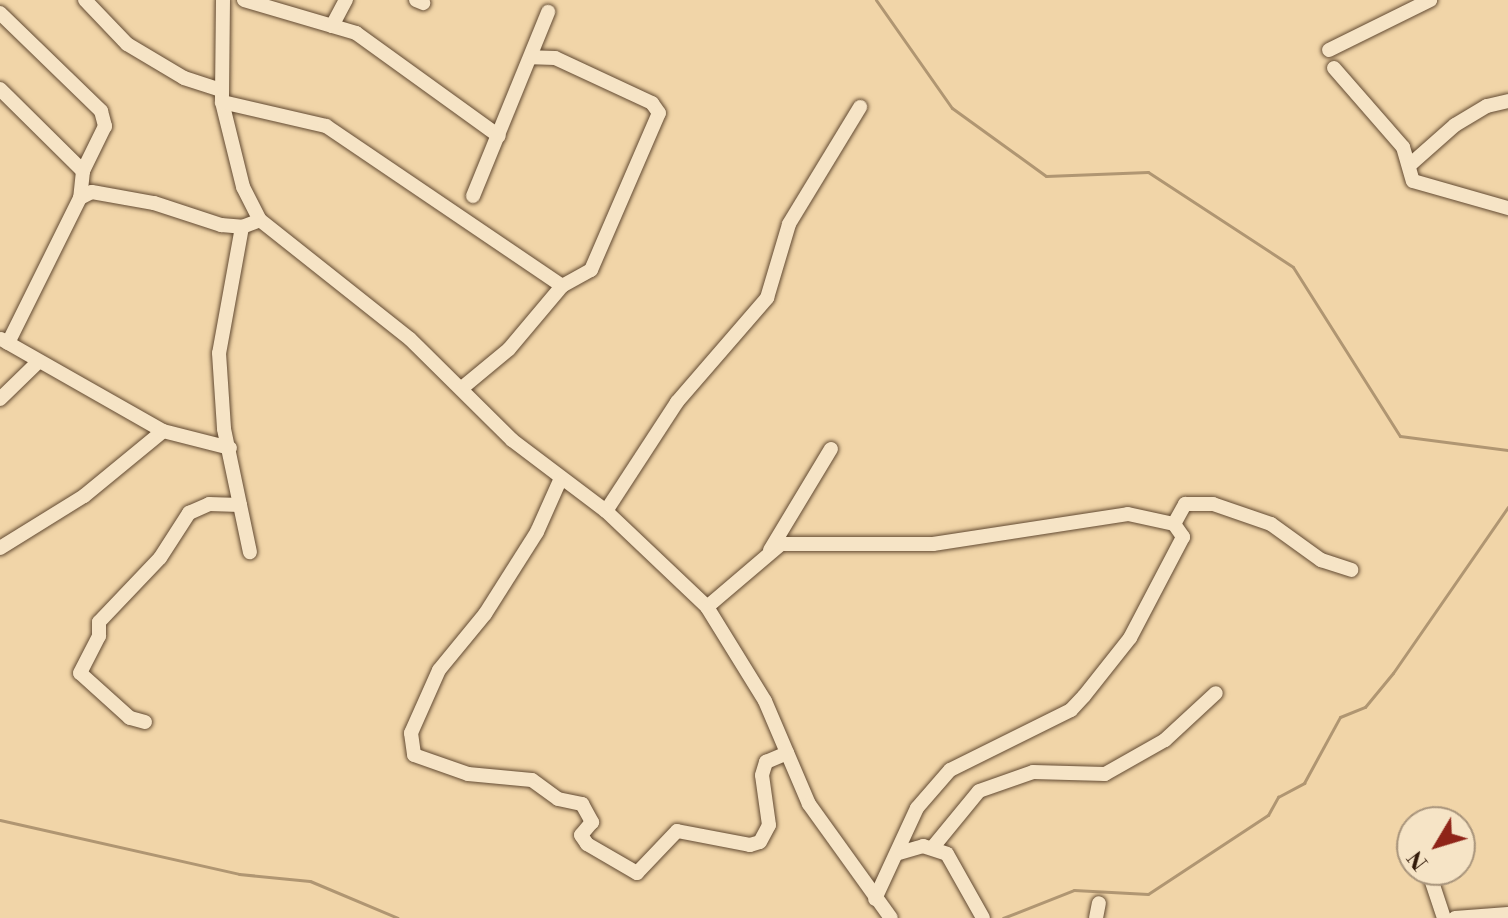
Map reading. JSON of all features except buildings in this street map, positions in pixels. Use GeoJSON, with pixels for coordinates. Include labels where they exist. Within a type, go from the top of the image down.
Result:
{"type":"FeatureCollection","features":[{"type":"Feature","properties":{"kind":"street"},"geometry":{"type":"LineString","coordinates":[[85,0],[127,44],[184,78],[222,96],[326,126],[562,286]]}},
{"type":"Feature","properties":{"kind":"street"},"geometry":{"type":"LineString","coordinates":[[223,0],[222,96],[243,187],[260,220],[462,388],[512,440],[606,511],[707,607],[765,701],[809,804],[891,918]]}},
{"type":"Feature","properties":{"kind":"street"},"geometry":{"type":"LineString","coordinates":[[244,0],[356,33],[499,136]]}},
{"type":"Feature","properties":{"kind":"street"},"geometry":{"type":"LineString","coordinates":[[332,26],[346,0]]}},
{"type":"Feature","properties":{"kind":"street"},"geometry":{"type":"LineString","coordinates":[[1329,50],[1430,0]]}},
{"type":"Feature","properties":{"kind":"street"},"geometry":{"type":"LineString","coordinates":[[473,196],[548,12]]}},
{"type":"Feature","properties":{"kind":"street"},"geometry":{"type":"LineString","coordinates":[[0,13],[101,111],[105,126],[83,171],[80,198],[4,341],[37,363],[163,431],[230,448]]}},
{"type":"Feature","properties":{"kind":"street"},"geometry":{"type":"LineString","coordinates":[[462,388],[509,349],[562,286],[591,270],[659,113],[652,103],[555,58],[532,57]]}},
{"type":"Feature","properties":{"kind":"street"},"geometry":{"type":"LineString","coordinates":[[1334,68],[1412,163],[1413,181],[1424,187],[1508,208]]}},
{"type":"Feature","properties":{"kind":"street"},"geometry":{"type":"LineString","coordinates":[[0,89],[83,171]]}},
{"type":"Feature","properties":{"kind":"street"},"geometry":{"type":"LineString","coordinates":[[1412,163],[1455,125],[1508,101]]}},
{"type":"Feature","properties":{"kind":"street"},"geometry":{"type":"LineString","coordinates":[[606,511],[677,402],[767,298],[789,224],[860,107]]}},
{"type":"Feature","properties":{"kind":"street"},"geometry":{"type":"LineString","coordinates":[[80,198],[92,192],[154,203],[242,227],[260,220]]}},
{"type":"Feature","properties":{"kind":"street"},"geometry":{"type":"LineString","coordinates":[[242,227],[219,353],[230,448],[250,552]]}},
{"type":"Feature","properties":{"kind":"street"},"geometry":{"type":"LineString","coordinates":[[0,399],[37,363]]}},
{"type":"Feature","properties":{"kind":"street"},"geometry":{"type":"LineString","coordinates":[[0,548],[84,496],[163,431]]}},
{"type":"Feature","properties":{"kind":"street"},"geometry":{"type":"LineString","coordinates":[[707,607],[770,551],[831,449]]}},
{"type":"Feature","properties":{"kind":"street"},"geometry":{"type":"LineString","coordinates":[[561,478],[537,532],[485,614],[439,670],[411,733],[414,755],[468,774],[532,780],[558,799],[582,804],[592,822],[581,835],[587,844],[637,873],[677,831],[750,845],[760,842],[769,825],[762,775],[766,762],[787,753]]}},
{"type":"Feature","properties":{"kind":"street"},"geometry":{"type":"LineString","coordinates":[[145,722],[130,718],[80,673],[99,636],[99,622],[160,558],[189,513],[209,504],[240,505]]}},
{"type":"Feature","properties":{"kind":"street"},"geometry":{"type":"LineString","coordinates":[[1174,524],[1185,504],[1213,504],[1271,524],[1321,560],[1351,570]]}},
{"type":"Feature","properties":{"kind":"street"},"geometry":{"type":"LineString","coordinates":[[770,551],[800,541],[933,544],[1128,514],[1174,524],[1183,537],[1130,638],[1084,696],[1071,710],[950,770],[917,808],[899,853],[875,899]]}},
{"type":"Feature","properties":{"kind":"street"},"geometry":{"type":"LineString","coordinates":[[899,853],[933,847],[979,791],[1033,772],[1105,774],[1165,740],[1216,693]]}},
{"type":"Feature","properties":{"kind":"street"},"geometry":{"type":"LineString","coordinates":[[933,847],[961,870],[983,918]]}},
{"type":"Feature","properties":{"kind":"street"},"geometry":{"type":"LineString","coordinates":[[1433,886],[1444,918]]}},
{"type":"Feature","properties":{"kind":"street"},"geometry":{"type":"LineString","coordinates":[[1455,918],[1508,914]]}},
{"type":"Feature","properties":{"kind":"waterway"},"geometry":{"type":"LineString","coordinates":[[876,0],[952,108],[1046,176],[1148,172],[1293,267],[1400,436],[1508,450]]}},
{"type":"Feature","properties":{"kind":"waterway"},"geometry":{"type":"LineString","coordinates":[[1003,918],[1074,890],[1148,894],[1268,815],[1278,797],[1304,783],[1340,717],[1365,707],[1393,673],[1508,507]]}},
{"type":"Feature","properties":{"kind":"waterway"},"geometry":{"type":"LineString","coordinates":[[0,820],[239,874],[310,881],[398,918]]}}]}
